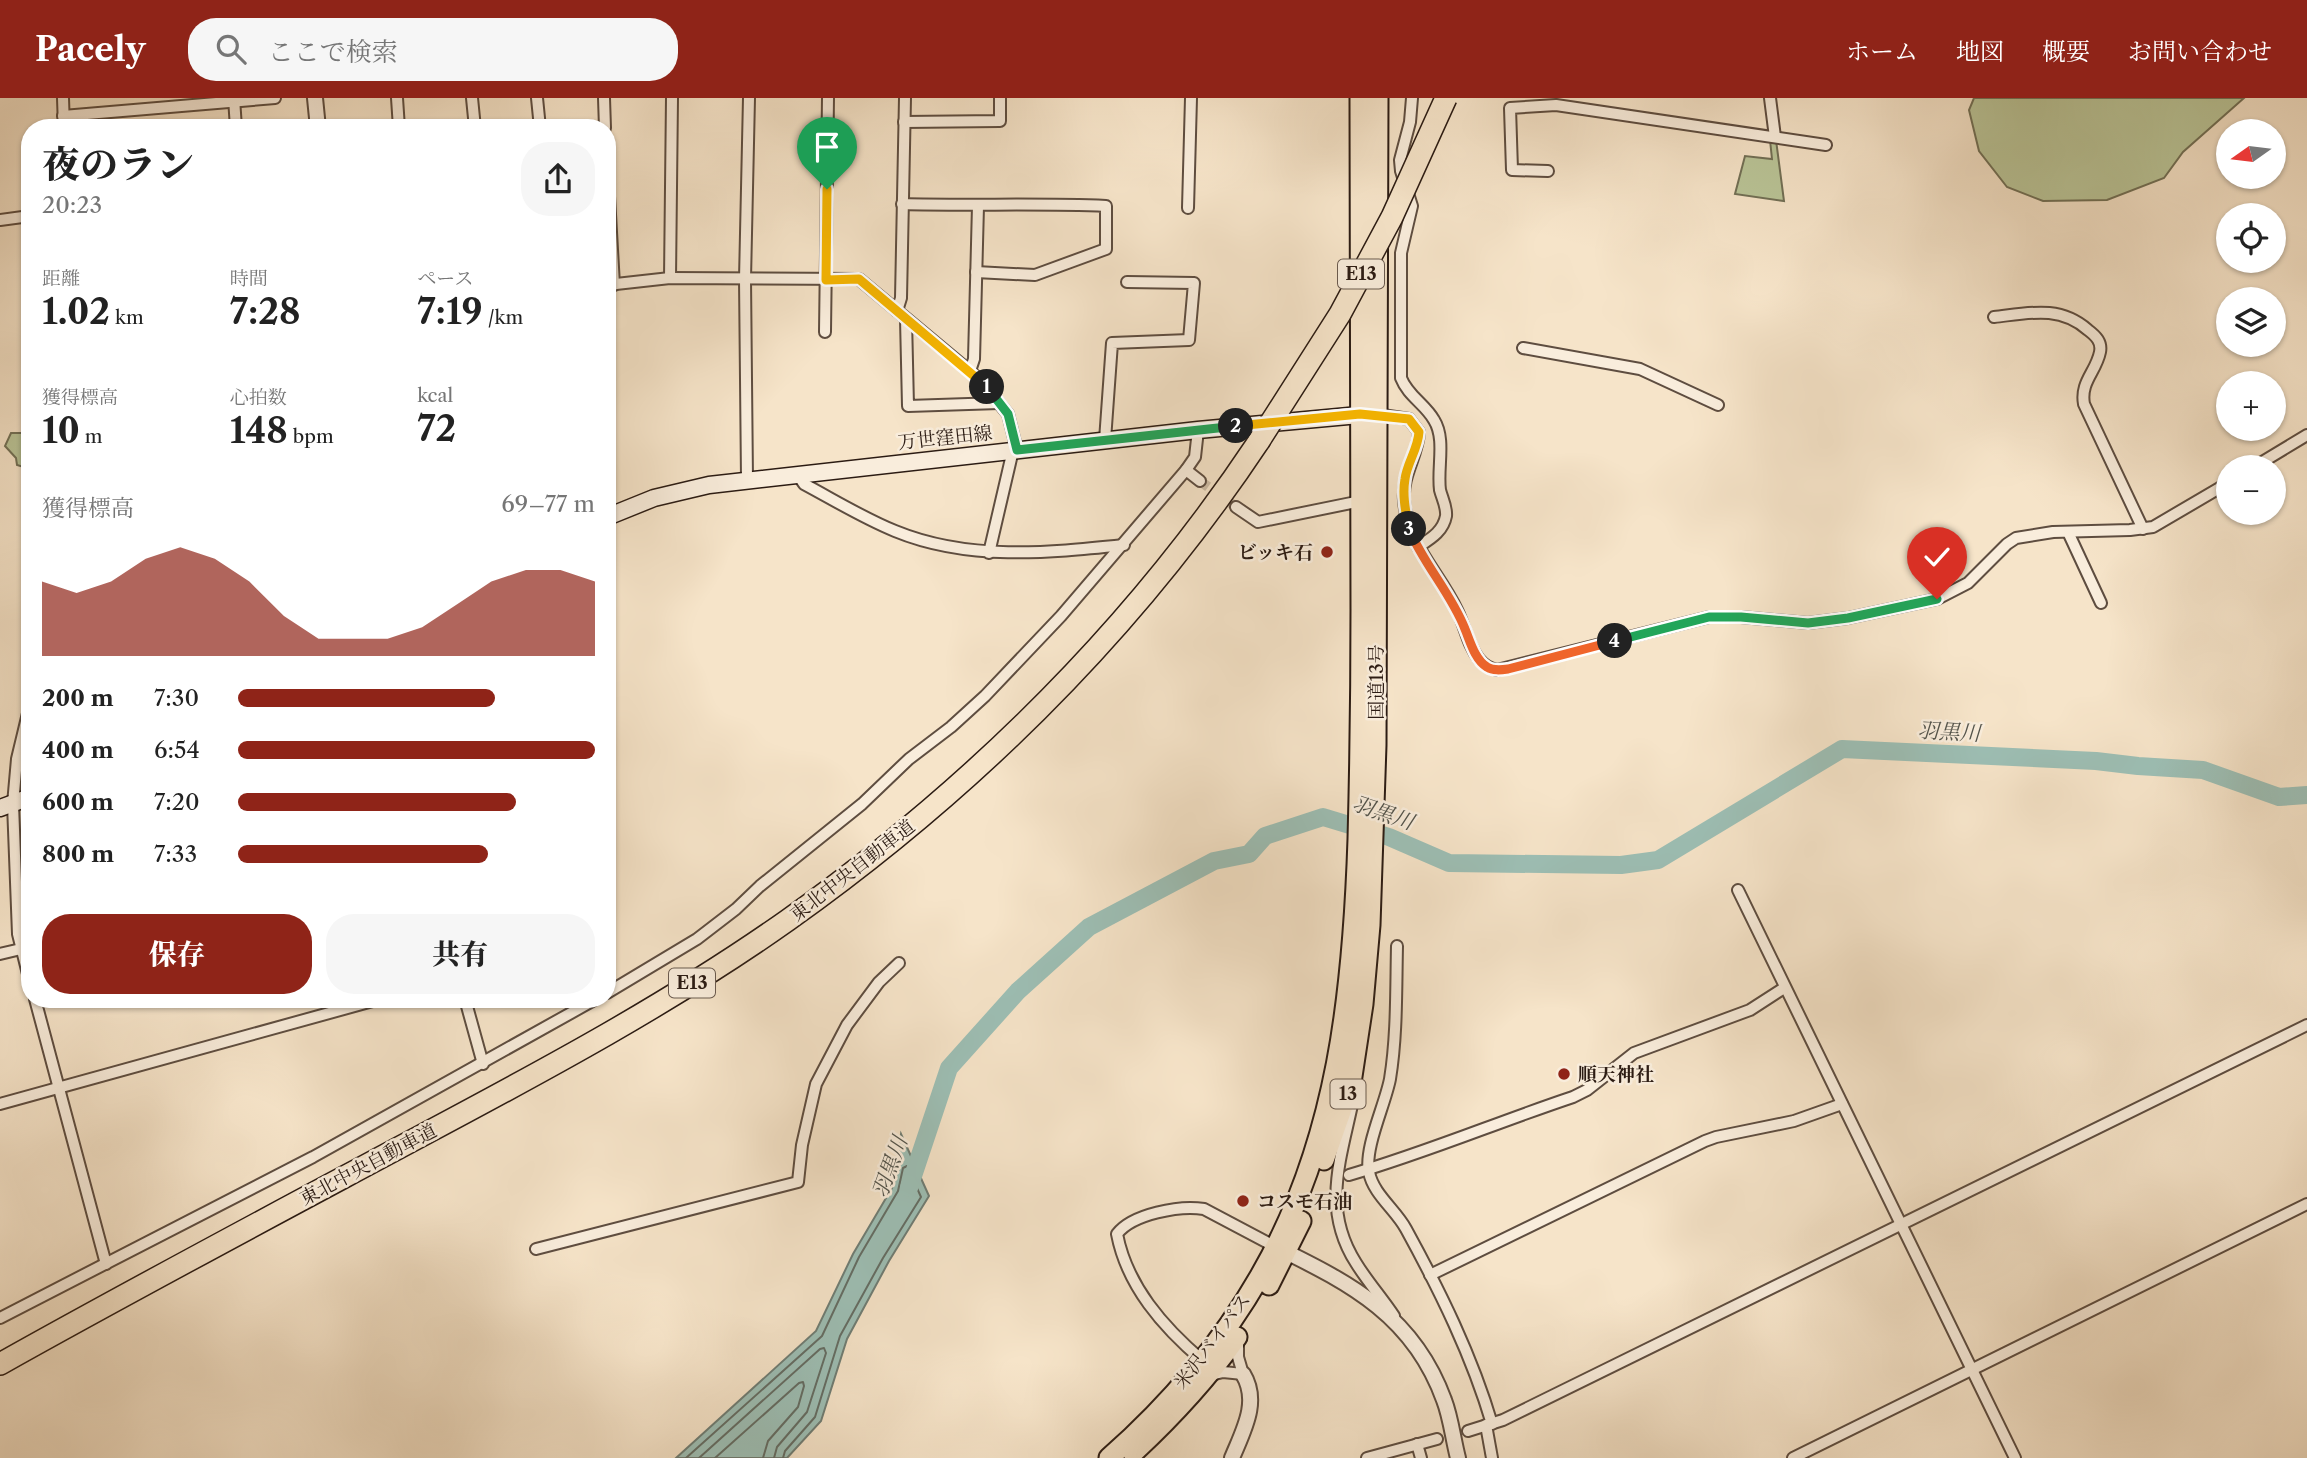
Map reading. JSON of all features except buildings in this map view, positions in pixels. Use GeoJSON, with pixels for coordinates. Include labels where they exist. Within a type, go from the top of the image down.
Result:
{"type":"FeatureCollection","features":[{"type":"Feature","properties":{"kind":"highway","name":"国道13号"},"geometry":{"type":"LineString","coordinates":[[1281,1249],[1338,1123],[1355,1064],[1368,745],[1368,414],[1360,98]]}},
{"type":"Feature","properties":{"kind":"highway","name":"国道13号"},"geometry":{"type":"LineString","coordinates":[[1368,745],[1361,501],[1368,414],[1378,98]]}},
{"type":"Feature","properties":{"kind":"highway","name":"東北中央自動車道"},"geometry":{"type":"LineString","coordinates":[[0,1353],[569,1043],[653,994],[778,913],[853,857],[951,777],[1013,719],[1121,605],[1255,439],[1334,307],[1412,155],[1436,98]]}},
{"type":"Feature","properties":{"kind":"highway","name":"東北中央自動車道"},"geometry":{"type":"LineString","coordinates":[[0,1364],[578,1050],[713,970],[797,913],[898,837],[956,788],[1080,667],[1130,612],[1197,529],[1340,314],[1392,217],[1446,98]]}},
{"type":"Feature","properties":{"kind":"highway","name":"国道13号"},"geometry":{"type":"LineString","coordinates":[[1281,1249],[1288,1220],[1316,1146],[1333,1083],[1362,925]]}},
{"type":"Feature","properties":{"kind":"highway","name":"米沢バイパス"},"geometry":{"type":"LineString","coordinates":[[1109,1458],[1239,1334],[1281,1249]]}},
{"type":"Feature","properties":{"kind":"highway","name":"米沢バイパス"},"geometry":{"type":"LineString","coordinates":[[1127,1458],[1173,1416],[1205,1369],[1262,1274],[1281,1249]]}},
{"type":"Feature","properties":{"kind":"main road","name":"万世窪田線"},"geometry":{"type":"LineString","coordinates":[[616,514],[687,489],[747,480],[1368,414]]}},
{"type":"Feature","properties":{"kind":"street"},"geometry":{"type":"LineString","coordinates":[[63,98],[63,119]]}},
{"type":"Feature","properties":{"kind":"street"},"geometry":{"type":"LineString","coordinates":[[63,116],[158,103],[275,98]]}},
{"type":"Feature","properties":{"kind":"street"},"geometry":{"type":"LineString","coordinates":[[316,98],[317,119]]}},
{"type":"Feature","properties":{"kind":"street"},"geometry":{"type":"LineString","coordinates":[[397,98],[399,119]]}},
{"type":"Feature","properties":{"kind":"street"},"geometry":{"type":"LineString","coordinates":[[472,98],[474,119]]}},
{"type":"Feature","properties":{"kind":"street"},"geometry":{"type":"LineString","coordinates":[[537,98],[539,119]]}},
{"type":"Feature","properties":{"kind":"street"},"geometry":{"type":"LineString","coordinates":[[604,98],[605,119]]}},
{"type":"Feature","properties":{"kind":"street"},"geometry":{"type":"LineString","coordinates":[[670,278],[672,98]]}},
{"type":"Feature","properties":{"kind":"street"},"geometry":{"type":"LineString","coordinates":[[747,480],[745,279],[749,98]]}},
{"type":"Feature","properties":{"kind":"street"},"geometry":{"type":"LineString","coordinates":[[825,332],[828,98]]}},
{"type":"Feature","properties":{"kind":"street"},"geometry":{"type":"LineString","coordinates":[[905,98],[901,298],[908,406],[999,403]]}},
{"type":"Feature","properties":{"kind":"street"},"geometry":{"type":"LineString","coordinates":[[904,122],[1000,121],[1000,98]]}},
{"type":"Feature","properties":{"kind":"street"},"geometry":{"type":"LineString","coordinates":[[1188,208],[1191,98]]}},
{"type":"Feature","properties":{"kind":"street"},"geometry":{"type":"LineString","coordinates":[[1412,98],[1410,122],[1400,159],[1412,206],[1401,253],[1401,379],[1406,390],[1435,421],[1440,449],[1440,489],[1446,516],[1434,537],[1418,547]]}},
{"type":"Feature","properties":{"kind":"street"},"geometry":{"type":"LineString","coordinates":[[1770,98],[1775,137]]}},
{"type":"Feature","properties":{"kind":"street"},"geometry":{"type":"LineString","coordinates":[[234,100],[235,119]]}},
{"type":"Feature","properties":{"kind":"street"},"geometry":{"type":"LineString","coordinates":[[1548,171],[1512,170],[1510,108],[1531,102],[1826,145]]}},
{"type":"Feature","properties":{"kind":"street"},"geometry":{"type":"LineString","coordinates":[[902,204],[978,206],[1038,203],[1106,206],[1106,249],[1035,275],[976,272]]}},
{"type":"Feature","properties":{"kind":"street"},"geometry":{"type":"LineString","coordinates":[[970,371],[974,359],[978,206]]}},
{"type":"Feature","properties":{"kind":"street"},"geometry":{"type":"LineString","coordinates":[[0,220],[21,217]]}},
{"type":"Feature","properties":{"kind":"street"},"geometry":{"type":"LineString","coordinates":[[616,284],[670,278],[859,279],[970,371],[995,396],[1008,414],[1015,450],[989,553]]}},
{"type":"Feature","properties":{"kind":"street"},"geometry":{"type":"LineString","coordinates":[[1105,440],[1112,343],[1189,340],[1194,283],[1127,282]]}},
{"type":"Feature","properties":{"kind":"street"},"geometry":{"type":"LineString","coordinates":[[1994,317],[2035,312],[2059,313],[2080,322],[2095,335],[2101,344],[2100,354],[2083,386],[2084,404],[2143,529]]}},
{"type":"Feature","properties":{"kind":"street"},"geometry":{"type":"LineString","coordinates":[[1524,348],[1640,369],[1718,405]]}},
{"type":"Feature","properties":{"kind":"street"},"geometry":{"type":"LineString","coordinates":[[1368,414],[1409,419],[1419,432],[1415,453],[1405,479],[1404,498],[1410,531],[1458,610],[1477,657],[1486,666],[1497,670],[1709,617],[1808,623],[1848,618],[1937,599],[1968,583],[2016,538],[2068,532],[2143,529],[2164,521],[2216,490]]}},
{"type":"Feature","properties":{"kind":"street"},"geometry":{"type":"LineString","coordinates":[[616,988],[697,939],[862,804],[909,759],[951,727],[985,696],[1124,545],[1186,470],[1195,457],[1198,430]]}},
{"type":"Feature","properties":{"kind":"street"},"geometry":{"type":"LineString","coordinates":[[2274,455],[2307,435]]}},
{"type":"Feature","properties":{"kind":"street"},"geometry":{"type":"LineString","coordinates":[[1186,470],[1200,481]]}},
{"type":"Feature","properties":{"kind":"street"},"geometry":{"type":"LineString","coordinates":[[797,474],[804,484],[896,532],[948,548],[989,553],[1082,550],[1124,545]]}},
{"type":"Feature","properties":{"kind":"street"},"geometry":{"type":"LineString","coordinates":[[1236,507],[1258,522],[1361,501]]}},
{"type":"Feature","properties":{"kind":"street"},"geometry":{"type":"LineString","coordinates":[[2068,532],[2101,603]]}},
{"type":"Feature","properties":{"kind":"street"},"geometry":{"type":"LineString","coordinates":[[21,746],[7,806],[21,952]]}},
{"type":"Feature","properties":{"kind":"street"},"geometry":{"type":"LineString","coordinates":[[1738,890],[2015,1458]]}},
{"type":"Feature","properties":{"kind":"street"},"geometry":{"type":"LineString","coordinates":[[1397,946],[1391,1075],[1372,1140],[1368,1169],[1377,1190],[1404,1226],[1430,1275],[1477,1377],[1489,1424],[1492,1458]]}},
{"type":"Feature","properties":{"kind":"street"},"geometry":{"type":"LineString","coordinates":[[0,954],[20,949]]}},
{"type":"Feature","properties":{"kind":"street"},"geometry":{"type":"LineString","coordinates":[[536,1250],[798,1182],[802,1146],[816,1084],[846,1025],[879,982],[900,963]]}},
{"type":"Feature","properties":{"kind":"street"},"geometry":{"type":"LineString","coordinates":[[1349,1175],[1412,1156],[1475,1130],[1573,1097],[1587,1090],[1634,1053],[1750,1010],[1784,988]]}},
{"type":"Feature","properties":{"kind":"street"},"geometry":{"type":"LineString","coordinates":[[37,1008],[106,1264]]}},
{"type":"Feature","properties":{"kind":"street"},"geometry":{"type":"LineString","coordinates":[[0,1104],[348,1008]]}},
{"type":"Feature","properties":{"kind":"street"},"geometry":{"type":"LineString","coordinates":[[467,1008],[482,1064]]}},
{"type":"Feature","properties":{"kind":"street"},"geometry":{"type":"LineString","coordinates":[[0,1318],[313,1157],[580,1008]]}},
{"type":"Feature","properties":{"kind":"street"},"geometry":{"type":"LineString","coordinates":[[1468,1431],[1489,1424],[1900,1226],[2307,1025]]}},
{"type":"Feature","properties":{"kind":"street"},"geometry":{"type":"LineString","coordinates":[[1355,1064],[1354,1092],[1335,1183],[1336,1212],[1354,1261],[1413,1341],[1437,1381],[1446,1403],[1458,1458]]}},
{"type":"Feature","properties":{"kind":"street"},"geometry":{"type":"LineString","coordinates":[[1430,1275],[1716,1137],[1794,1121],[1842,1104]]}},
{"type":"Feature","properties":{"kind":"street"},"geometry":{"type":"LineString","coordinates":[[1793,1458],[2307,1204]]}},
{"type":"Feature","properties":{"kind":"street"},"geometry":{"type":"LineString","coordinates":[[1243,1374],[1205,1369],[1148,1305],[1120,1249],[1117,1234],[1122,1226],[1151,1214],[1204,1209],[1360,1293],[1401,1325]]}},
{"type":"Feature","properties":{"kind":"street"},"geometry":{"type":"LineString","coordinates":[[1232,1458],[1251,1404],[1238,1357],[1239,1334]]}},
{"type":"Feature","properties":{"kind":"street"},"geometry":{"type":"LineString","coordinates":[[1367,1458],[1437,1439]]}},
{"type":"Feature","properties":{"kind":"street"},"geometry":{"type":"LineString","coordinates":[[1417,1444],[1421,1458]]}},
{"type":"Feature","properties":{"kind":"green space"},"geometry":{"type":"Polygon","coordinates":[[[1974,98],[2244,98],[2220,119],[2216,119],[2216,123],[2183,152],[2164,178],[2107,200],[2043,201],[2007,187],[1979,151],[1969,110],[1974,98]]]}},
{"type":"Feature","properties":{"kind":"green space"},"geometry":{"type":"Polygon","coordinates":[[[1770,140],[1776,140],[1784,201],[1735,194],[1745,156],[1772,159],[1770,140]]]}},
{"type":"Feature","properties":{"kind":"green space"},"geometry":{"type":"Polygon","coordinates":[[[11,433],[21,433],[21,466],[17,465],[16,458],[5,446],[11,433]]]}},
{"type":"Feature","properties":{"kind":"water"},"geometry":{"type":"Polygon","coordinates":[[[901,1134],[929,1196],[889,1261],[847,1339],[821,1421],[787,1458],[676,1458],[816,1331],[853,1254],[892,1188],[901,1134]]]}},
{"type":"Feature","properties":{"kind":"waterway","name":"羽黒川"},"geometry":{"type":"LineString","coordinates":[[909,1188],[949,1068],[1018,991],[1089,927],[1214,861],[1249,854],[1265,836],[1323,817],[1389,837],[1449,863],[1621,865],[1658,860],[1842,749],[2096,761],[2203,770],[2279,797],[2307,795]]}},
{"type":"Feature","properties":{"kind":"tunnel"},"geometry":{"type":"LineString","coordinates":[[1200,481],[1236,507]]}},
{"type":"Feature","properties":{"kind":"place","name":"ビッキ石"},"geometry":{"type":"Point","coordinates":[1327,552]}},
{"type":"Feature","properties":{"kind":"place","name":"順天神社"},"geometry":{"type":"Point","coordinates":[1564,1074]}},
{"type":"Feature","properties":{"kind":"place","name":"コスモ石油"},"geometry":{"type":"Point","coordinates":[1243,1201]}},
{"type":"Feature","properties":{"kind":"route"},"geometry":{"type":"LineString","coordinates":[[827,189],[826,280],[859,279],[979,379],[1008,414],[1017,450],[1360,414],[1393,415],[1409,419],[1419,432],[1415,453],[1405,479],[1404,498],[1410,531],[1458,610],[1477,657],[1486,666],[1497,670],[1508,669],[1709,617],[1808,623],[1848,618],[1937,599]]}}]}
